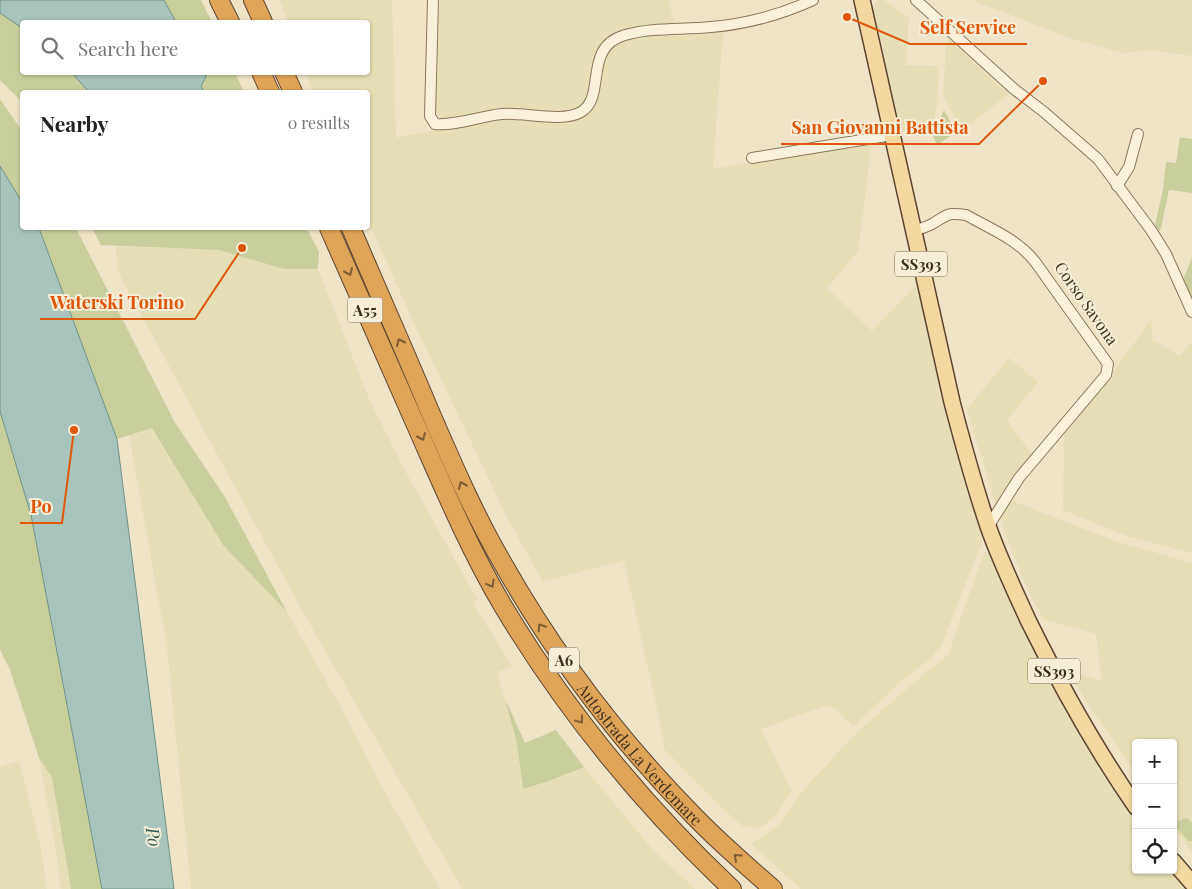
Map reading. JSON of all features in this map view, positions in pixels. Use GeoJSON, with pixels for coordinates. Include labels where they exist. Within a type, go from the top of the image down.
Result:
{"type":"FeatureCollection","features":[{"type":"Feature","properties":{"kind":"highway"},"geometry":{"type":"LineString","coordinates":[[219,0],[229,20]]}},
{"type":"Feature","properties":{"kind":"highway"},"geometry":{"type":"LineString","coordinates":[[230,0],[239,20]]}},
{"type":"Feature","properties":{"kind":"highway"},"geometry":{"type":"LineString","coordinates":[[253,0],[262,20]]}},
{"type":"Feature","properties":{"kind":"highway"},"geometry":{"type":"LineString","coordinates":[[262,75],[269,90]]}},
{"type":"Feature","properties":{"kind":"highway"},"geometry":{"type":"LineString","coordinates":[[285,75],[292,90]]}},
{"type":"Feature","properties":{"kind":"highway","name":"A55"},"geometry":{"type":"LineString","coordinates":[[330,230],[402,393]]}},
{"type":"Feature","properties":{"kind":"highway","name":"A55"},"geometry":{"type":"LineString","coordinates":[[352,230],[420,386]]}},
{"type":"Feature","properties":{"kind":"highway","name":"Autostrada La Verdemare"},"geometry":{"type":"LineString","coordinates":[[420,386],[469,501],[501,561],[544,631],[569,667],[610,721],[659,779],[721,842],[773,889]]}},
{"type":"Feature","properties":{"kind":"highway","name":"Autostrada La Verdemare"},"geometry":{"type":"LineString","coordinates":[[402,393],[451,506],[482,568],[558,692],[645,801],[699,858],[732,889]]}},
{"type":"Feature","properties":{"kind":"main road","name":"SS393"},"geometry":{"type":"LineString","coordinates":[[862,0],[952,402],[988,526],[1015,592],[1070,702],[1110,770],[1132,801]]}},
{"type":"Feature","properties":{"kind":"main road"},"geometry":{"type":"LineString","coordinates":[[1177,866],[1192,883]]}},
{"type":"Feature","properties":{"kind":"street"},"geometry":{"type":"LineString","coordinates":[[433,0],[430,116],[435,124],[445,125],[503,114],[557,117],[582,112],[590,103],[598,60],[612,40],[624,35],[643,32],[740,24],[794,8],[813,0]]}},
{"type":"Feature","properties":{"kind":"street"},"geometry":{"type":"LineString","coordinates":[[916,0],[1014,89],[1044,112],[1098,159],[1166,254],[1192,312]]}},
{"type":"Feature","properties":{"kind":"street"},"geometry":{"type":"LineString","coordinates":[[752,158],[892,134]]}},
{"type":"Feature","properties":{"kind":"street"},"geometry":{"type":"LineString","coordinates":[[1117,186],[1129,167],[1138,134]]}},
{"type":"Feature","properties":{"kind":"street","name":"Corso Savona"},"geometry":{"type":"LineString","coordinates":[[913,231],[931,225],[947,213],[966,216],[1012,240],[1028,252],[1036,262],[1108,364],[1106,374],[1019,478],[988,526]]}},
{"type":"Feature","properties":{"kind":"shaded area"},"geometry":{"type":"Polygon","coordinates":[[[280,0],[392,0],[396,138],[475,121],[587,111],[606,52],[617,43],[651,36],[683,36],[723,32],[713,169],[872,143],[858,251],[827,288],[872,331],[920,281],[984,530],[982,543],[942,645],[929,660],[903,679],[853,727],[836,709],[824,706],[761,729],[792,791],[778,814],[764,825],[755,828],[742,826],[664,749],[663,736],[624,560],[543,582],[508,519],[413,321],[370,224],[370,90],[312,90],[307,75],[370,75],[370,20],[287,20],[280,0]]]}},
{"type":"Feature","properties":{"kind":"shaded area"},"geometry":{"type":"Polygon","coordinates":[[[440,0],[669,0],[674,25],[616,34],[603,43],[596,56],[590,93],[584,103],[574,109],[559,111],[504,109],[457,118],[441,118],[436,112],[440,0]]]}},
{"type":"Feature","properties":{"kind":"shaded area"},"geometry":{"type":"Polygon","coordinates":[[[877,0],[884,0],[909,18],[906,65],[938,66],[938,99],[934,120],[927,129],[901,132],[873,9],[877,0]]]}},
{"type":"Feature","properties":{"kind":"shaded area"},"geometry":{"type":"Polygon","coordinates":[[[972,0],[1192,0],[1192,56],[1151,50],[1123,53],[1067,37],[972,0]]]}},
{"type":"Feature","properties":{"kind":"shaded area"},"geometry":{"type":"Polygon","coordinates":[[[949,40],[1009,94],[962,130],[943,96],[946,42],[949,40]]]}},
{"type":"Feature","properties":{"kind":"shaded area"},"geometry":{"type":"Polygon","coordinates":[[[115,246],[219,250],[284,269],[318,269],[369,399],[408,476],[477,599],[473,604],[513,667],[497,672],[517,744],[523,789],[584,767],[653,850],[695,889],[462,889],[303,612],[119,274],[115,246]]]}},
{"type":"Feature","properties":{"kind":"shaded area"},"geometry":{"type":"Polygon","coordinates":[[[1151,320],[1153,340],[1180,356],[1192,342],[1192,553],[1127,536],[1063,510],[1064,433],[1114,371],[1151,320]]]}},
{"type":"Feature","properties":{"kind":"shaded area"},"geometry":{"type":"Polygon","coordinates":[[[1009,358],[1038,382],[1007,420],[1033,456],[997,508],[967,409],[1009,358]]]}},
{"type":"Feature","properties":{"kind":"shaded area"},"geometry":{"type":"Polygon","coordinates":[[[152,427],[223,545],[287,612],[440,889],[191,889],[167,647],[129,435],[152,427]]]}},
{"type":"Feature","properties":{"kind":"shaded area"},"geometry":{"type":"Polygon","coordinates":[[[1010,500],[1115,541],[1192,563],[1192,852],[1177,831],[1177,739],[1132,739],[1132,766],[1093,712],[1067,670],[1102,681],[1096,634],[1044,620],[1027,589],[1004,530],[1001,515],[1010,500]]]}},
{"type":"Feature","properties":{"kind":"shaded area"},"geometry":{"type":"Polygon","coordinates":[[[986,551],[994,559],[1047,675],[1104,772],[1132,813],[1132,874],[1177,874],[1190,889],[801,889],[751,844],[779,825],[801,793],[851,738],[948,655],[986,551]]]}},
{"type":"Feature","properties":{"kind":"shaded area"},"geometry":{"type":"Polygon","coordinates":[[[39,758],[52,777],[71,889],[61,889],[55,844],[39,758]]]}},
{"type":"Feature","properties":{"kind":"shaded area"},"geometry":{"type":"Polygon","coordinates":[[[19,761],[40,844],[47,889],[0,889],[0,767],[19,761]]]}},
{"type":"Feature","properties":{"kind":"green space"},"geometry":{"type":"Polygon","coordinates":[[[0,0],[201,0],[211,20],[20,20],[20,75],[236,75],[243,90],[20,90],[20,100],[0,80],[0,0]]]}},
{"type":"Feature","properties":{"kind":"green space"},"geometry":{"type":"Polygon","coordinates":[[[0,99],[20,128],[20,199],[0,166],[0,99]]]}},
{"type":"Feature","properties":{"kind":"green space"},"geometry":{"type":"Polygon","coordinates":[[[944,110],[956,132],[937,145],[933,136],[944,110]]]}},
{"type":"Feature","properties":{"kind":"green space"},"geometry":{"type":"Polygon","coordinates":[[[1180,137],[1192,139],[1192,193],[1169,190],[1159,231],[1155,225],[1163,189],[1166,162],[1176,163],[1180,137]]]}},
{"type":"Feature","properties":{"kind":"green space"},"geometry":{"type":"Polygon","coordinates":[[[40,230],[77,230],[174,421],[225,497],[287,612],[223,545],[152,428],[117,439],[40,230]]]}},
{"type":"Feature","properties":{"kind":"green space"},"geometry":{"type":"Polygon","coordinates":[[[93,230],[308,230],[319,252],[318,269],[284,269],[219,250],[101,245],[93,230]]]}},
{"type":"Feature","properties":{"kind":"green space"},"geometry":{"type":"Polygon","coordinates":[[[1192,258],[1192,298],[1183,279],[1192,258]]]}},
{"type":"Feature","properties":{"kind":"green space"},"geometry":{"type":"Polygon","coordinates":[[[0,411],[31,515],[102,889],[71,889],[52,777],[39,758],[10,670],[0,650],[0,411]]]}},
{"type":"Feature","properties":{"kind":"green space"},"geometry":{"type":"Polygon","coordinates":[[[505,699],[525,743],[556,730],[584,767],[523,789],[517,744],[505,699]]]}},
{"type":"Feature","properties":{"kind":"green space"},"geometry":{"type":"Polygon","coordinates":[[[1187,818],[1192,823],[1192,841],[1188,841],[1177,828],[1177,822],[1187,818]]]}},
{"type":"Feature","properties":{"kind":"water"},"geometry":{"type":"Polygon","coordinates":[[[0,0],[164,0],[175,20],[20,20],[20,27],[0,13],[0,0]]]}},
{"type":"Feature","properties":{"kind":"water"},"geometry":{"type":"Polygon","coordinates":[[[74,75],[206,75],[206,77],[201,86],[203,90],[87,90],[74,75]]]}},
{"type":"Feature","properties":{"kind":"water"},"geometry":{"type":"Polygon","coordinates":[[[0,166],[20,199],[20,230],[40,230],[117,439],[174,889],[102,889],[31,515],[0,411],[0,166]]]}},
{"type":"Feature","properties":{"kind":"place","name":"Self Service"},"geometry":{"type":"Point","coordinates":[847,17]}},
{"type":"Feature","properties":{"kind":"place","name":"San Giovanni Battista"},"geometry":{"type":"Point","coordinates":[1043,81]}},
{"type":"Feature","properties":{"kind":"place","name":"Waterski Torino"},"geometry":{"type":"Point","coordinates":[242,248]}},
{"type":"Feature","properties":{"kind":"place","name":"Po"},"geometry":{"type":"Point","coordinates":[74,430]}}]}
